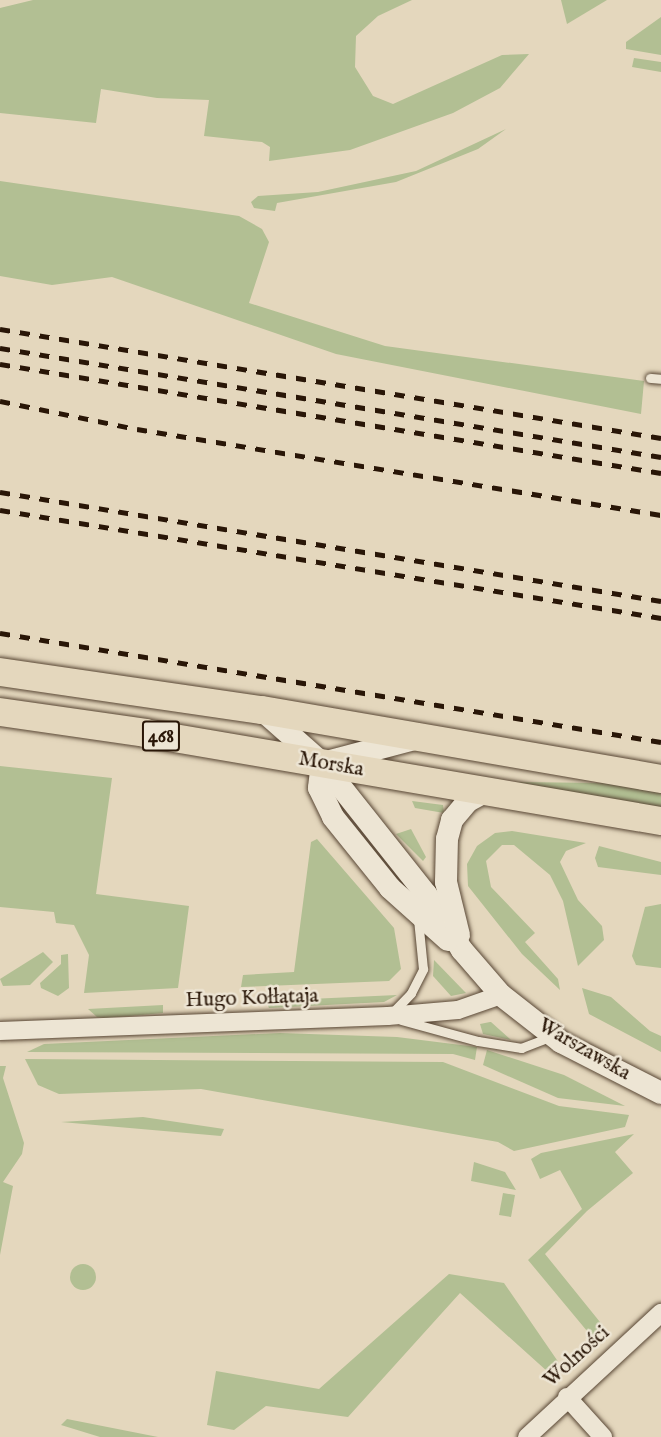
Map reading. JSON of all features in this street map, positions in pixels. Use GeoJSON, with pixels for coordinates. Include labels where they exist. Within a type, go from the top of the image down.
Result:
{"type":"FeatureCollection","features":[{"type":"Feature","properties":{"kind":"main road","name":"Morska"},"geometry":{"type":"LineString","coordinates":[[0,672],[262,710],[661,779]]}},
{"type":"Feature","properties":{"kind":"main road","name":"Morska"},"geometry":{"type":"LineString","coordinates":[[0,712],[322,763],[661,821]]}},
{"type":"Feature","properties":{"kind":"street","name":"Warszawska"},"geometry":{"type":"LineString","coordinates":[[262,710],[322,763],[426,894],[462,950],[501,995],[552,1036],[661,1093]]}},
{"type":"Feature","properties":{"kind":"street"},"geometry":{"type":"LineString","coordinates":[[322,763],[418,737]]}},
{"type":"Feature","properties":{"kind":"street","name":"Warszawska"},"geometry":{"type":"LineString","coordinates":[[322,763],[319,788],[323,801],[390,888],[418,916],[462,950]]}},
{"type":"Feature","properties":{"kind":"street","name":"Warszawska"},"geometry":{"type":"LineString","coordinates":[[462,950],[446,882],[447,839],[452,820],[468,801],[487,791]]}},
{"type":"Feature","properties":{"kind":"street","name":"Hugo Kołłątaja"},"geometry":{"type":"LineString","coordinates":[[0,1031],[388,1016],[458,1010],[478,1006],[501,995]]}},
{"type":"Feature","properties":{"kind":"street","name":"Wolności"},"geometry":{"type":"LineString","coordinates":[[527,1437],[567,1396],[661,1312]]}},
{"type":"Feature","properties":{"kind":"street"},"geometry":{"type":"LineString","coordinates":[[567,1396],[603,1437]]}},
{"type":"Feature","properties":{"kind":"lane"},"geometry":{"type":"LineString","coordinates":[[650,378],[661,379]]}},
{"type":"Feature","properties":{"kind":"lane"},"geometry":{"type":"LineString","coordinates":[[418,916],[423,969],[411,993],[388,1016],[469,1039],[520,1048],[552,1036]]}},
{"type":"Feature","properties":{"kind":"green space"},"geometry":{"type":"Polygon","coordinates":[[[33,0],[412,0],[378,16],[356,36],[355,67],[373,96],[393,104],[502,55],[529,54],[500,88],[453,113],[350,150],[269,161],[270,147],[262,142],[204,136],[209,100],[157,98],[101,89],[96,123],[0,113],[0,8],[33,0]]]}},
{"type":"Feature","properties":{"kind":"green space"},"geometry":{"type":"Polygon","coordinates":[[[561,0],[607,0],[567,24],[561,0]]]}},
{"type":"Feature","properties":{"kind":"green space"},"geometry":{"type":"Polygon","coordinates":[[[661,17],[661,55],[626,49],[626,42],[661,17]]]}},
{"type":"Feature","properties":{"kind":"green space"},"geometry":{"type":"Polygon","coordinates":[[[634,58],[661,62],[661,72],[632,67],[634,58]]]}},
{"type":"Feature","properties":{"kind":"green space"},"geometry":{"type":"Polygon","coordinates":[[[506,129],[478,149],[396,182],[277,203],[275,211],[254,208],[251,202],[258,196],[318,192],[416,171],[506,129]]]}},
{"type":"Feature","properties":{"kind":"green space"},"geometry":{"type":"Polygon","coordinates":[[[0,181],[239,216],[262,229],[269,242],[249,303],[385,346],[644,381],[641,414],[336,354],[112,277],[52,285],[0,276],[0,181]]]}},
{"type":"Feature","properties":{"kind":"green space"},"geometry":{"type":"Polygon","coordinates":[[[0,766],[112,778],[96,894],[189,906],[178,988],[84,993],[89,955],[74,925],[56,923],[54,912],[0,907],[0,766]]]}},
{"type":"Feature","properties":{"kind":"green space"},"geometry":{"type":"Polygon","coordinates":[[[516,782],[604,783],[661,793],[661,809],[516,782]]]}},
{"type":"Feature","properties":{"kind":"green space"},"geometry":{"type":"Polygon","coordinates":[[[412,801],[443,805],[444,813],[415,808],[412,801]]]}},
{"type":"Feature","properties":{"kind":"green space"},"geometry":{"type":"Polygon","coordinates":[[[411,829],[426,857],[423,861],[396,834],[411,829]]]}},
{"type":"Feature","properties":{"kind":"green space"},"geometry":{"type":"Polygon","coordinates":[[[512,831],[586,843],[566,851],[560,862],[578,900],[602,926],[604,940],[578,966],[563,901],[550,875],[514,845],[502,845],[486,861],[491,887],[535,933],[525,942],[558,979],[560,990],[522,954],[468,886],[467,864],[477,846],[495,833],[512,831]]]}},
{"type":"Feature","properties":{"kind":"green space"},"geometry":{"type":"Polygon","coordinates":[[[317,839],[394,928],[401,969],[389,981],[241,987],[243,975],[294,972],[311,842],[317,839]]]}},
{"type":"Feature","properties":{"kind":"green space"},"geometry":{"type":"Polygon","coordinates":[[[599,846],[661,862],[661,875],[598,867],[595,858],[599,846]]]}},
{"type":"Feature","properties":{"kind":"green space"},"geometry":{"type":"Polygon","coordinates":[[[661,904],[661,968],[636,965],[632,956],[645,907],[661,904]]]}},
{"type":"Feature","properties":{"kind":"green space"},"geometry":{"type":"Polygon","coordinates":[[[43,952],[53,962],[30,985],[3,986],[0,979],[43,952]]]}},
{"type":"Feature","properties":{"kind":"green space"},"geometry":{"type":"Polygon","coordinates":[[[68,954],[69,988],[58,996],[41,988],[40,983],[61,964],[61,955],[68,954]]]}},
{"type":"Feature","properties":{"kind":"green space"},"geometry":{"type":"Polygon","coordinates":[[[434,960],[466,993],[451,996],[433,976],[434,960]]]}},
{"type":"Feature","properties":{"kind":"green space"},"geometry":{"type":"Polygon","coordinates":[[[582,988],[611,997],[650,1031],[661,1036],[661,1052],[589,1014],[582,988]]]}},
{"type":"Feature","properties":{"kind":"green space"},"geometry":{"type":"Polygon","coordinates":[[[397,995],[384,1002],[269,1008],[266,1001],[397,995]]]}},
{"type":"Feature","properties":{"kind":"green space"},"geometry":{"type":"Polygon","coordinates":[[[163,1005],[163,1013],[107,1018],[97,1017],[88,1009],[163,1005]]]}},
{"type":"Feature","properties":{"kind":"green space"},"geometry":{"type":"Polygon","coordinates":[[[491,1022],[511,1040],[483,1034],[480,1024],[491,1022]]]}},
{"type":"Feature","properties":{"kind":"green space"},"geometry":{"type":"Polygon","coordinates":[[[280,1033],[397,1037],[477,1047],[475,1060],[453,1054],[27,1052],[44,1044],[280,1033]]]}},
{"type":"Feature","properties":{"kind":"green space"},"geometry":{"type":"Polygon","coordinates":[[[487,1050],[564,1075],[625,1106],[558,1098],[483,1065],[487,1050]]]}},
{"type":"Feature","properties":{"kind":"green space"},"geometry":{"type":"Polygon","coordinates":[[[25,1059],[443,1062],[559,1106],[629,1115],[625,1127],[514,1151],[498,1142],[201,1089],[59,1094],[38,1085],[25,1059]]]}},
{"type":"Feature","properties":{"kind":"green space"},"geometry":{"type":"Polygon","coordinates":[[[0,1066],[6,1066],[3,1078],[24,1143],[22,1154],[3,1182],[13,1186],[0,1255],[0,1066]]]}},
{"type":"Feature","properties":{"kind":"green space"},"geometry":{"type":"Polygon","coordinates":[[[143,1117],[224,1129],[221,1136],[61,1122],[143,1117]]]}},
{"type":"Feature","properties":{"kind":"green space"},"geometry":{"type":"Polygon","coordinates":[[[634,1134],[615,1152],[633,1173],[587,1211],[545,1254],[604,1327],[592,1337],[528,1260],[582,1209],[560,1170],[540,1179],[531,1159],[541,1153],[634,1134]]]}},
{"type":"Feature","properties":{"kind":"green space"},"geometry":{"type":"Polygon","coordinates":[[[474,1162],[505,1172],[516,1190],[471,1181],[474,1162]]]}},
{"type":"Feature","properties":{"kind":"green space"},"geometry":{"type":"Polygon","coordinates":[[[503,1193],[515,1195],[511,1217],[499,1215],[503,1193]]]}},
{"type":"Feature","properties":{"kind":"green space"},"geometry":{"type":"Polygon","coordinates":[[[83,1264],[93,1267],[96,1277],[93,1287],[83,1290],[73,1287],[70,1277],[73,1267],[83,1264]]]}},
{"type":"Feature","properties":{"kind":"green space"},"geometry":{"type":"Polygon","coordinates":[[[449,1274],[504,1283],[559,1363],[548,1372],[460,1293],[348,1417],[266,1406],[234,1430],[207,1425],[216,1371],[319,1389],[449,1274]]]}},
{"type":"Feature","properties":{"kind":"green space"},"geometry":{"type":"Polygon","coordinates":[[[67,1419],[158,1437],[100,1437],[61,1425],[67,1419]]]}},
{"type":"Feature","properties":{"kind":"railway"},"geometry":{"type":"LineString","coordinates":[[0,329],[661,438]]}},
{"type":"Feature","properties":{"kind":"railway"},"geometry":{"type":"LineString","coordinates":[[0,348],[661,457]]}},
{"type":"Feature","properties":{"kind":"railway"},"geometry":{"type":"LineString","coordinates":[[0,364],[661,473]]}},
{"type":"Feature","properties":{"kind":"railway"},"geometry":{"type":"LineString","coordinates":[[0,401],[137,429],[661,515]]}},
{"type":"Feature","properties":{"kind":"railway"},"geometry":{"type":"LineString","coordinates":[[0,492],[661,601]]}},
{"type":"Feature","properties":{"kind":"railway"},"geometry":{"type":"LineString","coordinates":[[0,510],[661,618]]}},
{"type":"Feature","properties":{"kind":"railway"},"geometry":{"type":"LineString","coordinates":[[0,633],[661,742]]}}]}
